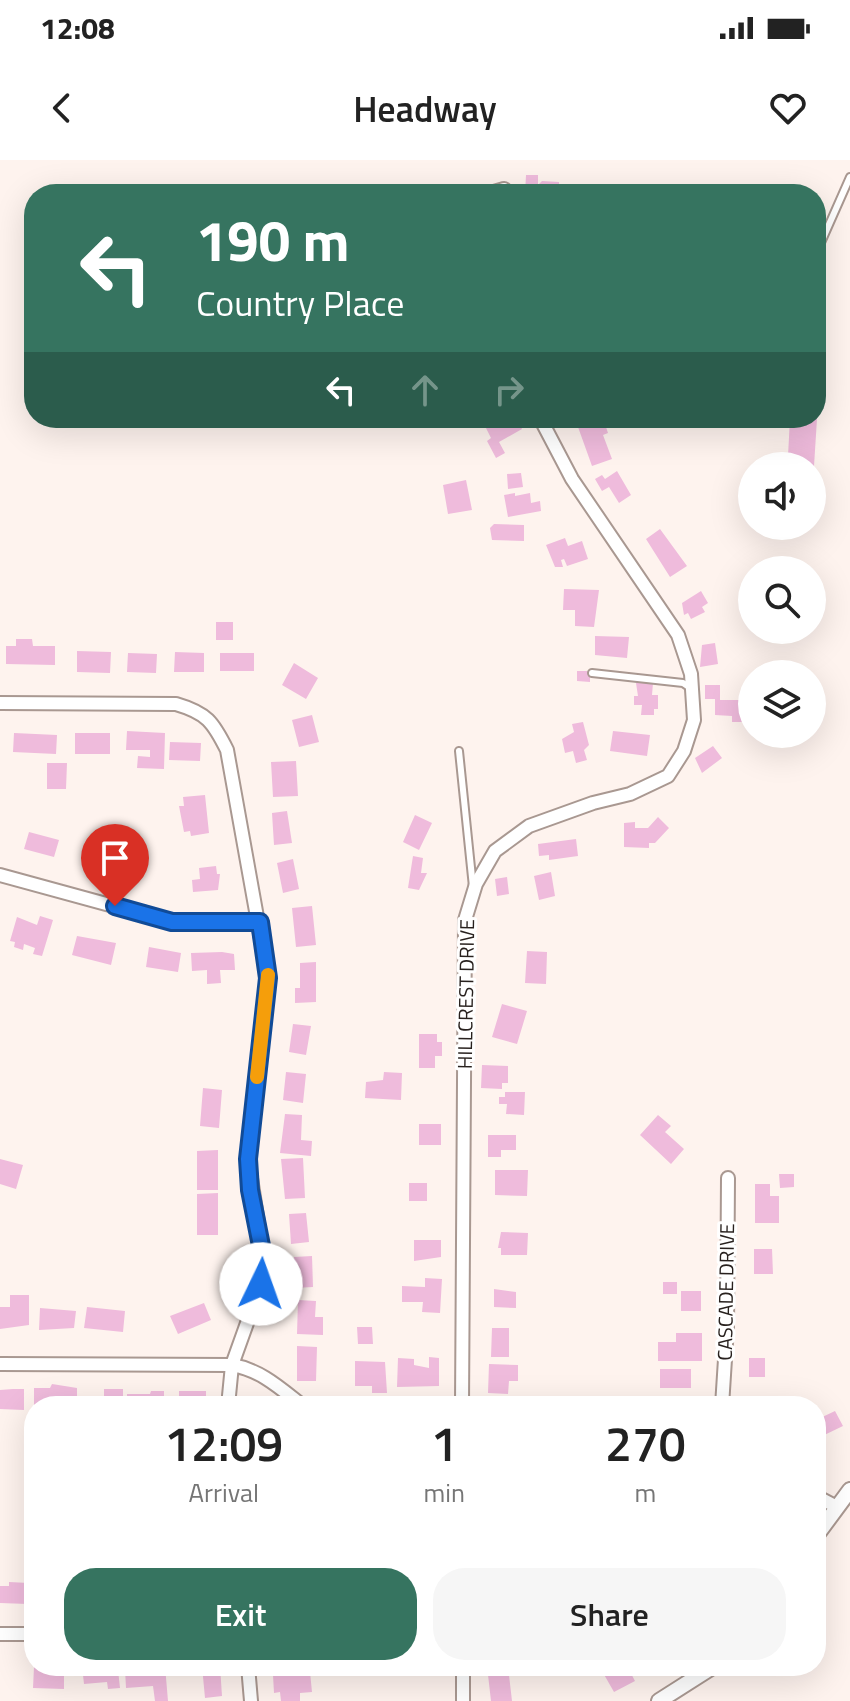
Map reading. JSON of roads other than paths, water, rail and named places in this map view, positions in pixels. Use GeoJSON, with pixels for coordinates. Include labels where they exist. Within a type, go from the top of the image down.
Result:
{"type":"FeatureCollection","features":[{"type":"Feature","properties":{"kind":"street","name":"HILLCREST DRIVE"},"geometry":{"type":"LineString","coordinates":[[462,1396],[465,920],[474,890],[495,851],[529,826],[630,794],[668,776],[684,751],[694,720],[692,689],[678,635],[572,479],[545,428]]}},
{"type":"Feature","properties":{"kind":"street"},"geometry":{"type":"LineString","coordinates":[[0,703],[176,704],[200,711],[215,727],[227,750],[246,870],[260,922],[268,978],[248,1159],[250,1190],[264,1261],[261,1284],[232,1365],[229,1396]]}},
{"type":"Feature","properties":{"kind":"street"},"geometry":{"type":"LineString","coordinates":[[0,875],[172,922],[260,922]]}},
{"type":"Feature","properties":{"kind":"street","name":"CASCADE DRIVE"},"geometry":{"type":"LineString","coordinates":[[723,1396],[727,1328],[728,1178]]}},
{"type":"Feature","properties":{"kind":"street"},"geometry":{"type":"LineString","coordinates":[[0,1364],[232,1365],[250,1368],[291,1396]]}},
{"type":"Feature","properties":{"kind":"street"},"geometry":{"type":"LineString","coordinates":[[826,1520],[850,1490]]}},
{"type":"Feature","properties":{"kind":"street"},"geometry":{"type":"LineString","coordinates":[[826,1501],[835,1506]]}},
{"type":"Feature","properties":{"kind":"street"},"geometry":{"type":"LineString","coordinates":[[0,1634],[24,1634]]}},
{"type":"Feature","properties":{"kind":"street"},"geometry":{"type":"LineString","coordinates":[[249,1676],[251,1701]]}},
{"type":"Feature","properties":{"kind":"street"},"geometry":{"type":"LineString","coordinates":[[463,1676],[463,1701]]}},
{"type":"Feature","properties":{"kind":"street"},"geometry":{"type":"LineString","coordinates":[[659,1701],[698,1676]]}},
{"type":"Feature","properties":{"kind":"lane"},"geometry":{"type":"LineString","coordinates":[[826,231],[850,177]]}},
{"type":"Feature","properties":{"kind":"lane"},"geometry":{"type":"LineString","coordinates":[[592,673],[683,683],[692,689]]}},
{"type":"Feature","properties":{"kind":"lane"},"geometry":{"type":"LineString","coordinates":[[459,751],[464,771],[467,845],[474,890]]}}]}
